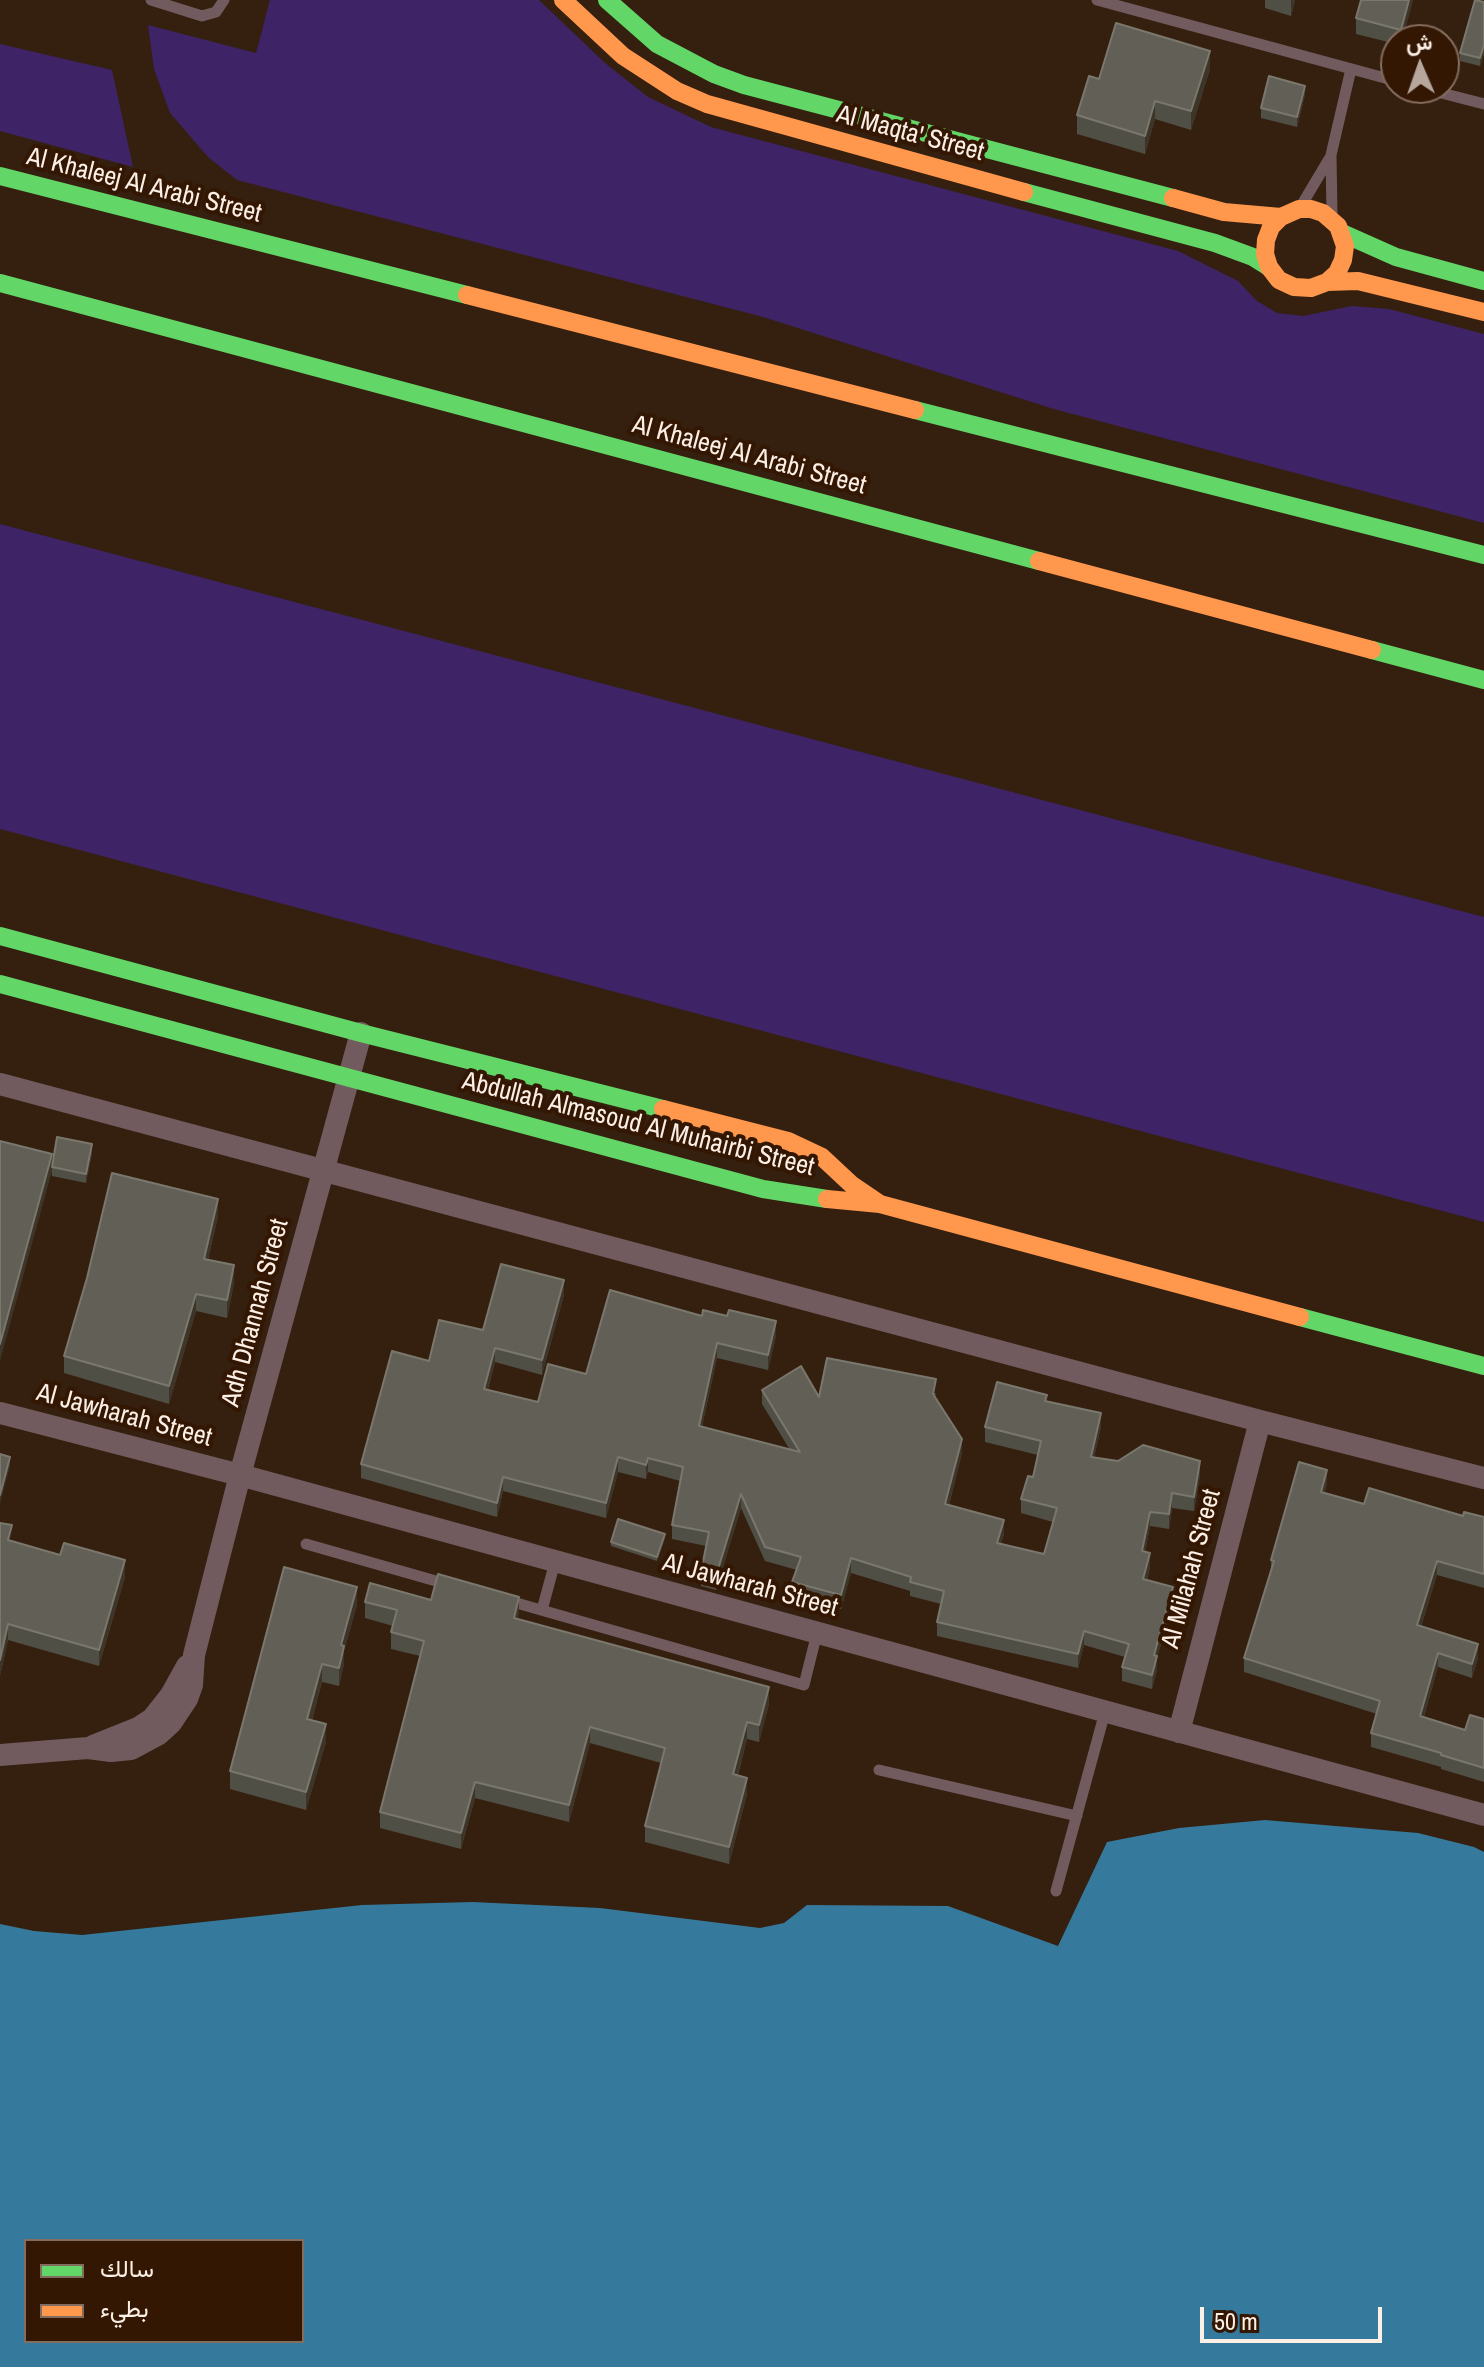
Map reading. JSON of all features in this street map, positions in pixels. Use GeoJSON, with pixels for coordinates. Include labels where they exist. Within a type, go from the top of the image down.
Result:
{"type":"FeatureCollection","features":[{"type":"Feature","properties":{"kind":"main road","name":"Al Maqta' Street"},"geometry":{"type":"LineString","coordinates":[[563,0],[623,56],[677,91],[707,104],[1215,243],[1253,257],[1269,267]]}},
{"type":"Feature","properties":{"kind":"main road","name":"Al Maqta' Street"},"geometry":{"type":"LineString","coordinates":[[607,0],[657,44],[714,74],[744,85],[1224,212],[1281,217]]}},
{"type":"Feature","properties":{"kind":"main road","name":"Al Khaleej Al Arabi Street"},"geometry":{"type":"LineString","coordinates":[[0,176],[1484,555]]}},
{"type":"Feature","properties":{"kind":"main road"},"geometry":{"type":"LineString","coordinates":[[1484,281],[1396,257],[1337,227],[1311,209],[1299,209],[1281,217],[1271,227],[1266,240],[1265,254],[1269,267],[1279,280],[1294,287],[1311,288],[1327,282],[1358,281],[1484,312]]}},
{"type":"Feature","properties":{"kind":"main road"},"geometry":{"type":"LineString","coordinates":[[1327,282],[1337,273],[1343,260],[1345,246],[1337,227]]}},
{"type":"Feature","properties":{"kind":"main road","name":"Al Khaleej Al Arabi Street"},"geometry":{"type":"LineString","coordinates":[[0,283],[1484,680]]}},
{"type":"Feature","properties":{"kind":"main road","name":"Abdullah Almasoud Al Muhairbi Street"},"geometry":{"type":"LineString","coordinates":[[0,936],[361,1033],[772,1136],[812,1150],[852,1185],[880,1204]]}},
{"type":"Feature","properties":{"kind":"main road","name":"Abdullah Almasoud Al Muhairbi Street"},"geometry":{"type":"LineString","coordinates":[[0,984],[745,1184],[806,1197],[880,1204]]}},
{"type":"Feature","properties":{"kind":"main road"},"geometry":{"type":"LineString","coordinates":[[745,1184],[777,1181],[785,1178],[791,1168],[791,1156],[772,1136]]}},
{"type":"Feature","properties":{"kind":"main road"},"geometry":{"type":"LineString","coordinates":[[880,1204],[1484,1366]]}},
{"type":"Feature","properties":{"kind":"street","name":"Adh Dhannah Street"},"geometry":{"type":"LineString","coordinates":[[0,1755],[88,1748],[138,1728],[152,1719],[171,1695],[194,1655],[361,1033]]}},
{"type":"Feature","properties":{"kind":"street"},"geometry":{"type":"LineString","coordinates":[[0,1084],[1484,1478]]}},
{"type":"Feature","properties":{"kind":"street","name":"Al Jawharah Street"},"geometry":{"type":"LineString","coordinates":[[0,1413],[240,1475],[1484,1815]]}},
{"type":"Feature","properties":{"kind":"street","name":"Al Milahah Street"},"geometry":{"type":"LineString","coordinates":[[1179,1732],[1260,1421]]}},
{"type":"Feature","properties":{"kind":"lane"},"geometry":{"type":"LineString","coordinates":[[151,0],[202,16],[216,12],[224,0]]}},
{"type":"Feature","properties":{"kind":"lane"},"geometry":{"type":"LineString","coordinates":[[1097,0],[1380,77]]}},
{"type":"Feature","properties":{"kind":"lane"},"geometry":{"type":"LineString","coordinates":[[1299,209],[1331,155],[1351,69]]}},
{"type":"Feature","properties":{"kind":"lane"},"geometry":{"type":"LineString","coordinates":[[1460,98],[1484,104]]}},
{"type":"Feature","properties":{"kind":"lane"},"geometry":{"type":"LineString","coordinates":[[1331,155],[1337,227]]}},
{"type":"Feature","properties":{"kind":"lane"},"geometry":{"type":"LineString","coordinates":[[306,1544],[468,1590]]}},
{"type":"Feature","properties":{"kind":"lane"},"geometry":{"type":"LineString","coordinates":[[542,1610],[555,1562]]}},
{"type":"Feature","properties":{"kind":"lane"},"geometry":{"type":"LineString","coordinates":[[498,1598],[804,1685],[817,1633]]}},
{"type":"Feature","properties":{"kind":"lane"},"geometry":{"type":"LineString","coordinates":[[1056,1891],[1105,1712]]}},
{"type":"Feature","properties":{"kind":"lane"},"geometry":{"type":"LineString","coordinates":[[879,1770],[1077,1816]]}},
{"type":"Feature","properties":{"kind":"shaded area"},"geometry":{"type":"Polygon","coordinates":[[[270,0],[539,0],[605,63],[648,97],[711,127],[1178,251],[1238,281],[1257,301],[1277,313],[1303,316],[1352,306],[1389,309],[1484,334],[1484,523],[1054,409],[763,317],[237,180],[208,157],[170,113],[154,69],[148,25],[256,53],[270,0]]]}},
{"type":"Feature","properties":{"kind":"shaded area"},"geometry":{"type":"Polygon","coordinates":[[[0,44],[112,70],[133,167],[0,131],[0,44]]]}},
{"type":"Feature","properties":{"kind":"shaded area"},"geometry":{"type":"Polygon","coordinates":[[[0,524],[1484,917],[1484,1222],[0,829],[0,524]]]}},
{"type":"Feature","properties":{"kind":"water"},"geometry":{"type":"Polygon","coordinates":[[[1265,1820],[1418,1833],[1484,1852],[1484,2367],[0,2367],[0,1924],[34,1931],[82,1935],[362,1905],[473,1902],[600,1908],[760,1928],[784,1923],[807,1905],[948,1906],[1058,1946],[1107,1842],[1179,1828],[1265,1820]]]}},
{"type":"Feature","properties":{"kind":"building"},"geometry":{"type":"Polygon","coordinates":[[[1361,0],[1409,0],[1403,24],[1380,24],[1356,18],[1361,0]]]}},
{"type":"Feature","properties":{"kind":"building"},"geometry":{"type":"Polygon","coordinates":[[[1475,0],[1484,2],[1484,45],[1480,58],[1460,53],[1475,0]]]}},
{"type":"Feature","properties":{"kind":"building"},"geometry":{"type":"Polygon","coordinates":[[[1116,23],[1210,51],[1191,111],[1155,101],[1145,136],[1077,115],[1089,76],[1099,79],[1116,23]]]}},
{"type":"Feature","properties":{"kind":"building"},"geometry":{"type":"Polygon","coordinates":[[[1269,76],[1305,86],[1297,117],[1261,108],[1269,76]]]}},
{"type":"Feature","properties":{"kind":"building"},"geometry":{"type":"Polygon","coordinates":[[[57,1137],[92,1144],[86,1174],[52,1167],[57,1137]]]}},
{"type":"Feature","properties":{"kind":"building"},"geometry":{"type":"Polygon","coordinates":[[[0,1141],[52,1154],[0,1344],[0,1141]]]}},
{"type":"Feature","properties":{"kind":"building"},"geometry":{"type":"Polygon","coordinates":[[[112,1173],[218,1199],[204,1259],[234,1265],[227,1300],[196,1294],[169,1386],[64,1356],[87,1278],[112,1173]]]}},
{"type":"Feature","properties":{"kind":"building"},"geometry":{"type":"Polygon","coordinates":[[[501,1264],[564,1280],[542,1360],[495,1348],[484,1389],[538,1402],[548,1364],[586,1374],[610,1290],[702,1316],[703,1310],[727,1316],[729,1310],[776,1321],[768,1355],[717,1343],[699,1426],[800,1452],[762,1390],[801,1366],[819,1397],[827,1358],[936,1379],[933,1394],[962,1439],[945,1504],[1004,1520],[997,1543],[1044,1554],[1057,1508],[1021,1499],[1028,1476],[1033,1477],[1041,1441],[985,1427],[997,1382],[1047,1395],[1045,1401],[1101,1413],[1091,1457],[1118,1461],[1143,1445],[1200,1461],[1194,1497],[1172,1493],[1169,1514],[1150,1512],[1142,1551],[1150,1553],[1143,1579],[1173,1587],[1154,1655],[1157,1656],[1152,1675],[1122,1667],[1129,1644],[1084,1631],[1078,1654],[937,1622],[944,1591],[910,1582],[911,1577],[851,1558],[841,1595],[792,1582],[801,1557],[765,1547],[741,1494],[716,1576],[701,1572],[709,1532],[672,1525],[683,1467],[648,1458],[646,1465],[618,1457],[606,1503],[503,1477],[497,1503],[361,1464],[392,1351],[429,1361],[439,1320],[483,1330],[501,1264]]]}},
{"type":"Feature","properties":{"kind":"building"},"geometry":{"type":"Polygon","coordinates":[[[0,1454],[10,1457],[0,1495],[0,1454]]]}},
{"type":"Feature","properties":{"kind":"building"},"geometry":{"type":"Polygon","coordinates":[[[1299,1462],[1327,1470],[1321,1492],[1364,1504],[1369,1488],[1463,1516],[1464,1512],[1484,1517],[1484,1574],[1437,1561],[1417,1625],[1478,1644],[1472,1664],[1438,1653],[1420,1716],[1465,1730],[1470,1715],[1484,1719],[1484,1768],[1371,1733],[1380,1701],[1244,1658],[1274,1561],[1271,1560],[1299,1462]]]}},
{"type":"Feature","properties":{"kind":"building"},"geometry":{"type":"Polygon","coordinates":[[[618,1519],[665,1534],[657,1557],[611,1542],[618,1519]]]}},
{"type":"Feature","properties":{"kind":"building"},"geometry":{"type":"Polygon","coordinates":[[[0,1523],[12,1525],[8,1540],[60,1555],[64,1543],[125,1560],[99,1650],[8,1624],[0,1660],[0,1523]]]}},
{"type":"Feature","properties":{"kind":"building"},"geometry":{"type":"Polygon","coordinates":[[[284,1567],[357,1587],[341,1645],[344,1646],[339,1668],[322,1664],[307,1719],[326,1724],[306,1792],[230,1771],[284,1567]]]}},
{"type":"Feature","properties":{"kind":"building"},"geometry":{"type":"Polygon","coordinates":[[[438,1574],[519,1597],[514,1618],[769,1687],[759,1725],[747,1722],[733,1774],[747,1778],[729,1847],[645,1826],[665,1748],[590,1727],[569,1805],[475,1782],[461,1833],[380,1812],[424,1641],[391,1632],[397,1610],[365,1602],[370,1583],[431,1600],[438,1574]]]}},
{"type":"Feature","properties":{"kind":"traffic: fast"},"geometry":{"type":"LineString","coordinates":[[607,0],[657,44],[714,74],[744,85],[1173,198]]}},
{"type":"Feature","properties":{"kind":"traffic: fast"},"geometry":{"type":"LineString","coordinates":[[0,176],[467,295]]}},
{"type":"Feature","properties":{"kind":"traffic: fast"},"geometry":{"type":"LineString","coordinates":[[1024,192],[1215,243],[1253,257],[1269,267]]}},
{"type":"Feature","properties":{"kind":"traffic: fast"},"geometry":{"type":"LineString","coordinates":[[1342,233],[1396,257],[1484,281]]}},
{"type":"Feature","properties":{"kind":"traffic: fast"},"geometry":{"type":"LineString","coordinates":[[0,283],[1039,561]]}},
{"type":"Feature","properties":{"kind":"traffic: fast"},"geometry":{"type":"LineString","coordinates":[[915,410],[1484,555]]}},
{"type":"Feature","properties":{"kind":"traffic: fast"},"geometry":{"type":"LineString","coordinates":[[1372,650],[1484,680]]}},
{"type":"Feature","properties":{"kind":"traffic: fast"},"geometry":{"type":"LineString","coordinates":[[0,936],[361,1033],[663,1109]]}},
{"type":"Feature","properties":{"kind":"traffic: fast"},"geometry":{"type":"LineString","coordinates":[[0,984],[763,1189],[827,1199]]}},
{"type":"Feature","properties":{"kind":"traffic: fast"},"geometry":{"type":"LineString","coordinates":[[1300,1317],[1484,1366]]}},
{"type":"Feature","properties":{"kind":"traffic: slow"},"geometry":{"type":"LineString","coordinates":[[563,0],[623,56],[677,91],[707,104],[1024,192]]}},
{"type":"Feature","properties":{"kind":"traffic: slow"},"geometry":{"type":"LineString","coordinates":[[1173,198],[1224,212],[1281,217]]}},
{"type":"Feature","properties":{"kind":"traffic: slow"},"geometry":{"type":"LineString","coordinates":[[1327,282],[1337,273],[1343,260],[1345,246],[1338,226],[1323,213],[1311,209],[1299,209],[1281,217],[1271,227],[1265,254],[1269,267],[1279,280],[1294,287],[1311,288],[1327,282],[1358,281],[1484,312]]}},
{"type":"Feature","properties":{"kind":"traffic: slow"},"geometry":{"type":"LineString","coordinates":[[467,295],[915,410]]}},
{"type":"Feature","properties":{"kind":"traffic: slow"},"geometry":{"type":"LineString","coordinates":[[1039,561],[1372,650]]}},
{"type":"Feature","properties":{"kind":"traffic: slow"},"geometry":{"type":"LineString","coordinates":[[663,1109],[788,1141],[822,1157],[852,1185],[880,1204]]}},
{"type":"Feature","properties":{"kind":"traffic: slow"},"geometry":{"type":"LineString","coordinates":[[827,1199],[880,1204],[1300,1317]]}}]}
